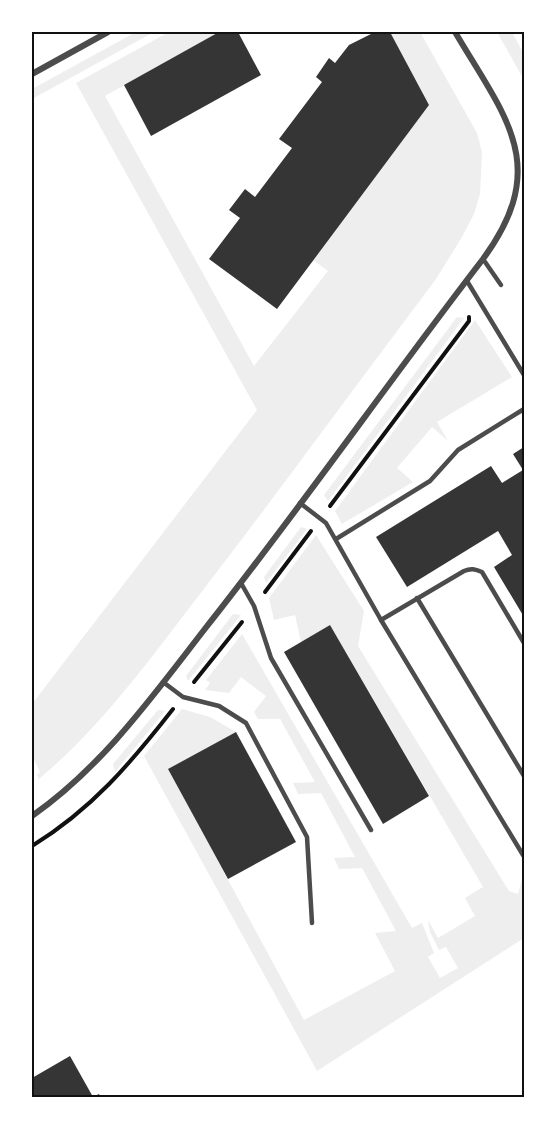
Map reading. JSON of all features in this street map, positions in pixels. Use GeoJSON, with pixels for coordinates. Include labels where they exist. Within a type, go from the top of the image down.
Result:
{"type":"FeatureCollection","features":[{"type":"Feature","properties":{"kind":"street"},"geometry":{"type":"LineString","coordinates":[[32,74],[108,32]]}},
{"type":"Feature","properties":{"kind":"street"},"geometry":{"type":"LineString","coordinates":[[32,816],[69,788],[93,766],[163,682],[241,584],[467,281],[506,225],[516,196],[519,168],[513,139],[504,114],[455,32]]}},
{"type":"Feature","properties":{"kind":"street"},"geometry":{"type":"LineString","coordinates":[[516,196],[525,198]]}},
{"type":"Feature","properties":{"kind":"lane"},"geometry":{"type":"LineString","coordinates":[[483,259],[501,285]]}},
{"type":"Feature","properties":{"kind":"lane"},"geometry":{"type":"LineString","coordinates":[[467,281],[525,375]]}},
{"type":"Feature","properties":{"kind":"lane"},"geometry":{"type":"LineString","coordinates":[[336,539],[430,481],[458,450],[525,409]]}},
{"type":"Feature","properties":{"kind":"lane"},"geometry":{"type":"LineString","coordinates":[[300,503],[326,523],[381,620],[523,855]]}},
{"type":"Feature","properties":{"kind":"lane"},"geometry":{"type":"LineString","coordinates":[[381,620],[464,572],[476,569],[482,572],[525,643]]}},
{"type":"Feature","properties":{"kind":"lane"},"geometry":{"type":"LineString","coordinates":[[241,584],[254,606],[272,658],[371,830]]}},
{"type":"Feature","properties":{"kind":"lane"},"geometry":{"type":"LineString","coordinates":[[417,598],[525,776]]}},
{"type":"Feature","properties":{"kind":"lane"},"geometry":{"type":"LineString","coordinates":[[163,682],[183,697],[219,706],[246,723],[307,837],[312,923]]}},
{"type":"Feature","properties":{"kind":"path"},"geometry":{"type":"LineString","coordinates":[[32,846],[89,805],[116,779],[254,606],[469,321],[467,281]]}},
{"type":"Feature","properties":{"kind":"shaded area"},"geometry":{"type":"Polygon","coordinates":[[[136,32],[154,32],[32,99],[32,89],[136,32]]]}},
{"type":"Feature","properties":{"kind":"shaded area"},"geometry":{"type":"Polygon","coordinates":[[[169,32],[219,32],[105,96],[254,366],[328,271],[313,260],[429,105],[390,32],[420,32],[477,133],[482,152],[480,194],[474,214],[436,279],[260,516],[124,691],[84,737],[39,779],[37,775],[40,772],[32,755],[32,704],[257,410],[76,83],[169,32]]]}},
{"type":"Feature","properties":{"kind":"shaded area"},"geometry":{"type":"Polygon","coordinates":[[[497,32],[512,32],[524,54],[524,80],[497,32]]]}},
{"type":"Feature","properties":{"kind":"shaded area"},"geometry":{"type":"Polygon","coordinates":[[[457,317],[464,318],[328,501],[324,495],[457,317]]]}},
{"type":"Feature","properties":{"kind":"shaded area"},"geometry":{"type":"Polygon","coordinates":[[[475,320],[512,377],[437,422],[448,441],[432,427],[397,468],[413,482],[342,524],[335,511],[475,320]]]}},
{"type":"Feature","properties":{"kind":"shaded area"},"geometry":{"type":"Polygon","coordinates":[[[301,527],[307,529],[266,583],[264,577],[301,527]]]}},
{"type":"Feature","properties":{"kind":"shaded area"},"geometry":{"type":"Polygon","coordinates":[[[316,535],[364,611],[358,646],[509,891],[518,894],[524,871],[524,938],[317,1071],[144,756],[182,709],[210,717],[236,732],[168,769],[304,1020],[395,971],[375,933],[396,931],[362,868],[339,869],[334,858],[355,857],[321,793],[298,794],[293,783],[315,782],[280,719],[258,719],[254,712],[266,696],[241,677],[229,693],[205,690],[210,683],[206,680],[242,634],[412,928],[422,923],[434,953],[428,957],[440,978],[458,968],[446,947],[439,950],[430,932],[428,920],[438,938],[475,916],[465,898],[483,887],[330,625],[301,642],[295,615],[274,620],[269,598],[316,535]]]}},
{"type":"Feature","properties":{"kind":"shaded area"},"geometry":{"type":"Polygon","coordinates":[[[233,614],[241,615],[188,681],[186,676],[233,614]]]}},
{"type":"Feature","properties":{"kind":"shaded area"},"geometry":{"type":"Polygon","coordinates":[[[158,710],[165,711],[115,772],[113,764],[158,710]]]}},
{"type":"Feature","properties":{"kind":"building"},"geometry":{"type":"Polygon","coordinates":[[[219,32],[238,32],[261,75],[151,136],[124,85],[219,32]]]}},
{"type":"Feature","properties":{"kind":"building"},"geometry":{"type":"Polygon","coordinates":[[[375,32],[390,32],[429,105],[277,309],[209,259],[240,218],[229,210],[245,189],[255,197],[292,148],[279,139],[322,82],[316,77],[329,58],[335,63],[349,45],[375,32]]]}},
{"type":"Feature","properties":{"kind":"building"},"geometry":{"type":"Polygon","coordinates":[[[524,447],[524,617],[494,567],[512,555],[498,531],[407,587],[376,537],[491,466],[502,483],[523,470],[513,454],[524,447]]]}},
{"type":"Feature","properties":{"kind":"building"},"geometry":{"type":"Polygon","coordinates":[[[330,625],[429,796],[383,824],[284,652],[330,625]]]}},
{"type":"Feature","properties":{"kind":"building"},"geometry":{"type":"Polygon","coordinates":[[[236,732],[296,842],[228,879],[168,769],[236,732]]]}},
{"type":"Feature","properties":{"kind":"building"},"geometry":{"type":"Polygon","coordinates":[[[70,1056],[93,1097],[99,1094],[101,1098],[32,1098],[32,1078],[70,1056]]]}}]}
